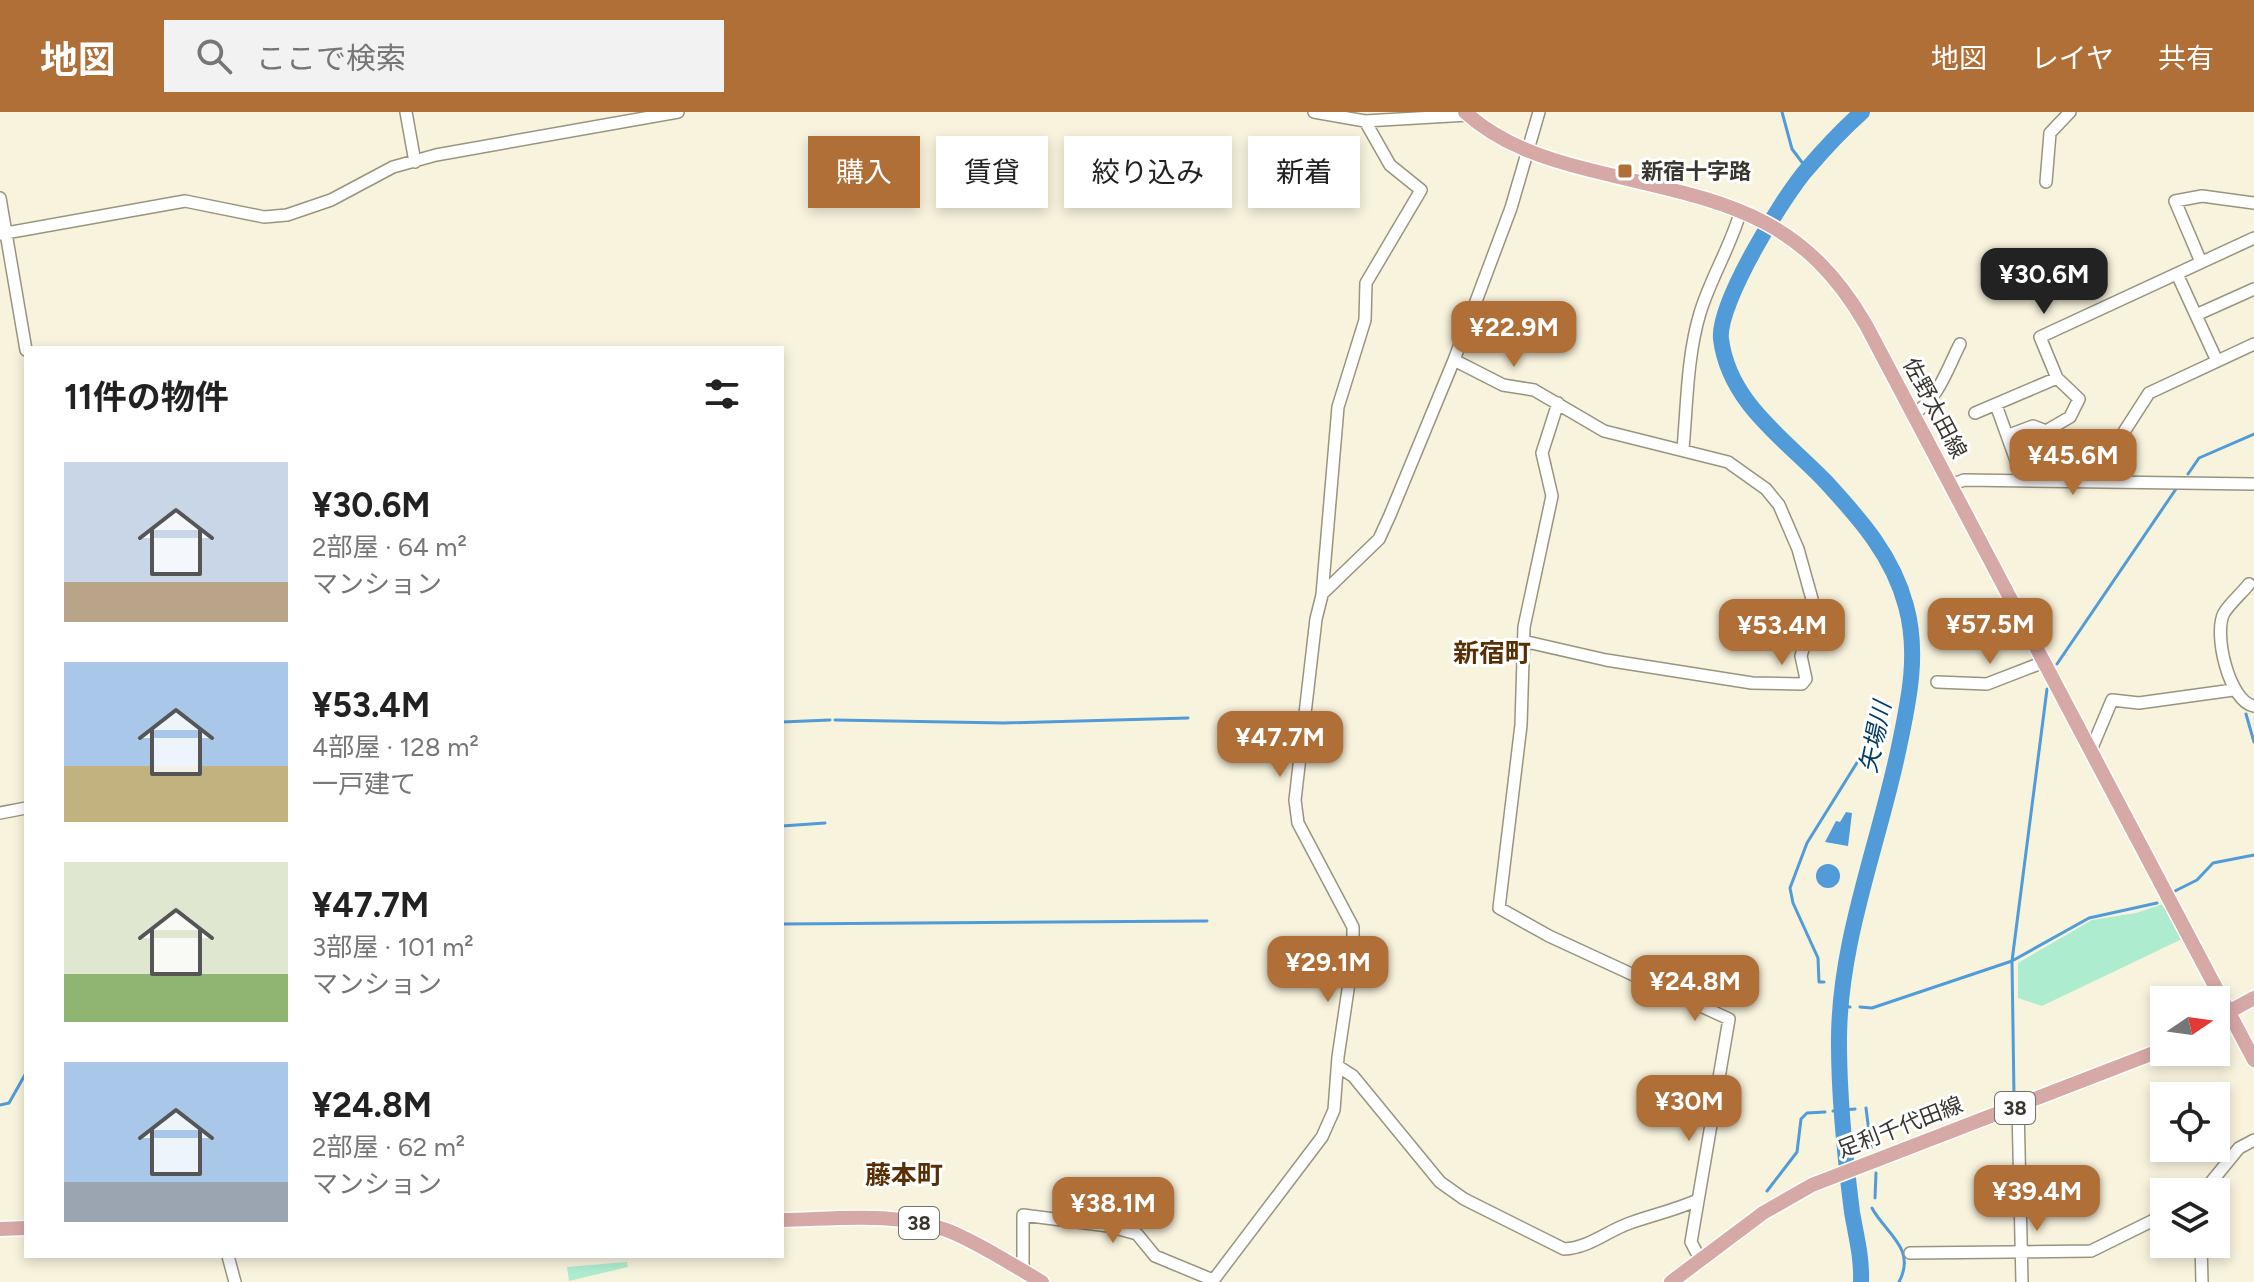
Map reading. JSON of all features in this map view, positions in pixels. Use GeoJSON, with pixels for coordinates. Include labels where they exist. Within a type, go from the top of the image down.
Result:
{"type":"FeatureCollection","features":[{"type":"Feature","properties":{"kind":"main road","name":"佐野太田線"},"geometry":{"type":"LineString","coordinates":[[1466,114],[1527,152],[1741,210],[1781,230],[1823,263],[1840,284],[1951,485],[2217,986]]}},
{"type":"Feature","properties":{"kind":"main road"},"geometry":{"type":"LineString","coordinates":[[2230,1011],[2254,998]]}},
{"type":"Feature","properties":{"kind":"main road","name":"佐野太田線"},"geometry":{"type":"LineString","coordinates":[[2230,1011],[2254,1060]]}},
{"type":"Feature","properties":{"kind":"main road","name":"足利千代田線"},"geometry":{"type":"LineString","coordinates":[[1671,1282],[1777,1204],[1835,1176],[2150,1055]]}},
{"type":"Feature","properties":{"kind":"main road","name":"38"},"geometry":{"type":"LineString","coordinates":[[784,1220],[887,1219],[924,1224],[970,1241],[1042,1282]]}},
{"type":"Feature","properties":{"kind":"main road"},"geometry":{"type":"LineString","coordinates":[[0,1229],[24,1228]]}},
{"type":"Feature","properties":{"kind":"street"},"geometry":{"type":"LineString","coordinates":[[406,112],[415,162]]}},
{"type":"Feature","properties":{"kind":"street"},"geometry":{"type":"LineString","coordinates":[[3,233],[185,201],[264,217],[287,215],[331,200],[378,173],[415,162],[678,112]]}},
{"type":"Feature","properties":{"kind":"street"},"geometry":{"type":"LineString","coordinates":[[1314,112],[1365,121],[1466,114]]}},
{"type":"Feature","properties":{"kind":"street"},"geometry":{"type":"LineString","coordinates":[[1322,595],[1379,539],[1454,360],[1478,288],[1511,208],[1539,112]]}},
{"type":"Feature","properties":{"kind":"street"},"geometry":{"type":"LineString","coordinates":[[2046,182],[2050,133],[2070,112]]}},
{"type":"Feature","properties":{"kind":"street"},"geometry":{"type":"LineString","coordinates":[[1023,1271],[1023,1215],[1108,1226],[1137,1234],[1155,1256],[1213,1281],[1322,1137],[1334,1110],[1353,956],[1353,927],[1298,823],[1295,800],[1316,619],[1322,595],[1338,407],[1365,320],[1366,283],[1421,190],[1390,165],[1365,121]]}},
{"type":"Feature","properties":{"kind":"street"},"geometry":{"type":"LineString","coordinates":[[2201,262],[2175,201],[2202,196],[2254,203]]}},
{"type":"Feature","properties":{"kind":"street"},"geometry":{"type":"LineString","coordinates":[[0,198],[3,233],[25,346]]}},
{"type":"Feature","properties":{"kind":"street"},"geometry":{"type":"LineString","coordinates":[[1683,449],[1692,351],[1700,315],[1731,244],[1741,210]]}},
{"type":"Feature","properties":{"kind":"street"},"geometry":{"type":"LineString","coordinates":[[2009,435],[2033,426],[2046,431],[2070,417],[2079,399],[2057,378],[2040,337],[2254,238]]}},
{"type":"Feature","properties":{"kind":"street"},"geometry":{"type":"LineString","coordinates":[[2177,274],[2217,361]]}},
{"type":"Feature","properties":{"kind":"street"},"geometry":{"type":"LineString","coordinates":[[2196,315],[2254,289]]}},
{"type":"Feature","properties":{"kind":"street"},"geometry":{"type":"LineString","coordinates":[[1912,414],[1924,408],[1944,378],[1960,344]]}},
{"type":"Feature","properties":{"kind":"street"},"geometry":{"type":"LineString","coordinates":[[2093,480],[2149,393],[2253,347]]}},
{"type":"Feature","properties":{"kind":"street"},"geometry":{"type":"LineString","coordinates":[[1454,360],[1503,385],[1534,390],[1604,431],[1728,462],[1766,489],[1779,505],[1798,549],[1813,606],[1802,649],[1805,682],[1752,683],[1606,660],[1523,641]]}},
{"type":"Feature","properties":{"kind":"street"},"geometry":{"type":"LineString","coordinates":[[1975,413],[2057,378]]}},
{"type":"Feature","properties":{"kind":"street"},"geometry":{"type":"LineString","coordinates":[[1558,403],[1542,453],[1552,496],[1523,641],[1521,725],[1499,908],[1549,936],[1729,1019],[1691,1242],[1700,1259]]}},
{"type":"Feature","properties":{"kind":"street"},"geometry":{"type":"LineString","coordinates":[[1996,405],[2023,480]]}},
{"type":"Feature","properties":{"kind":"street"},"geometry":{"type":"LineString","coordinates":[[1951,485],[1964,480],[2254,484]]}},
{"type":"Feature","properties":{"kind":"street"},"geometry":{"type":"LineString","coordinates":[[2249,584],[2225,612],[2219,630],[2233,690],[2242,701],[2254,706]]}},
{"type":"Feature","properties":{"kind":"street"},"geometry":{"type":"LineString","coordinates":[[1937,682],[1987,684],[2044,662]]}},
{"type":"Feature","properties":{"kind":"street"},"geometry":{"type":"LineString","coordinates":[[2091,750],[2112,700],[2139,703],[2233,690]]}},
{"type":"Feature","properties":{"kind":"street"},"geometry":{"type":"LineString","coordinates":[[0,813],[24,808]]}},
{"type":"Feature","properties":{"kind":"street"},"geometry":{"type":"LineString","coordinates":[[1339,1067],[1353,1076],[1440,1182],[1464,1199],[1564,1249],[1577,1249],[1629,1223],[1660,1217],[1698,1200]]}},
{"type":"Feature","properties":{"kind":"street"},"geometry":{"type":"LineString","coordinates":[[2018,1107],[2022,1282]]}},
{"type":"Feature","properties":{"kind":"street"},"geometry":{"type":"LineString","coordinates":[[2214,1178],[2239,1148],[2254,1140]]}},
{"type":"Feature","properties":{"kind":"street"},"geometry":{"type":"LineString","coordinates":[[1910,1253],[2101,1249],[2150,1223]]}},
{"type":"Feature","properties":{"kind":"street"},"geometry":{"type":"LineString","coordinates":[[229,1258],[235,1282]]}},
{"type":"Feature","properties":{"kind":"street"},"geometry":{"type":"LineString","coordinates":[[2201,1258],[2202,1282]]}},
{"type":"Feature","properties":{"kind":"green space"},"geometry":{"type":"Polygon","coordinates":[[[2163,904],[2182,939],[2042,1006],[2018,998],[2018,963],[2092,920],[2136,913],[2163,904]]]}},
{"type":"Feature","properties":{"kind":"green space"},"geometry":{"type":"Polygon","coordinates":[[[627,1262],[628,1267],[569,1281],[567,1267],[627,1262]]]}},
{"type":"Feature","properties":{"kind":"water"},"geometry":{"type":"Polygon","coordinates":[[[1846,812],[1852,813],[1848,846],[1825,842],[1836,821],[1840,822],[1846,812]]]}},
{"type":"Feature","properties":{"kind":"water"},"geometry":{"type":"Polygon","coordinates":[[[1828,864],[1839,871],[1840,876],[1833,887],[1828,888],[1817,881],[1816,876],[1823,865],[1828,864]]]}},
{"type":"Feature","properties":{"kind":"waterway"},"geometry":{"type":"LineString","coordinates":[[1782,112],[1792,149],[1807,169]]}},
{"type":"Feature","properties":{"kind":"waterway","name":"矢場川"},"geometry":{"type":"LineString","coordinates":[[1861,1282],[1841,1107],[1840,1006],[1852,931],[1891,783],[1906,712],[1912,659],[1910,624],[1893,571],[1874,539],[1826,482],[1747,401],[1726,362],[1721,339],[1723,323],[1740,277],[1769,225],[1808,168],[1862,112]]}},
{"type":"Feature","properties":{"kind":"waterway"},"geometry":{"type":"LineString","coordinates":[[2188,474],[2199,458],[2254,434]]}},
{"type":"Feature","properties":{"kind":"waterway"},"geometry":{"type":"LineString","coordinates":[[2057,664],[2178,486]]}},
{"type":"Feature","properties":{"kind":"waterway"},"geometry":{"type":"LineString","coordinates":[[2014,1096],[2012,961],[2047,689]]}},
{"type":"Feature","properties":{"kind":"waterway"},"geometry":{"type":"LineString","coordinates":[[2246,714],[2254,742]]}},
{"type":"Feature","properties":{"kind":"waterway"},"geometry":{"type":"LineString","coordinates":[[1824,982],[1819,982],[1818,958],[1793,903],[1790,888],[1807,843],[1886,716]]}},
{"type":"Feature","properties":{"kind":"waterway"},"geometry":{"type":"LineString","coordinates":[[835,720],[1004,723],[1188,718]]}},
{"type":"Feature","properties":{"kind":"waterway"},"geometry":{"type":"LineString","coordinates":[[784,722],[830,720]]}},
{"type":"Feature","properties":{"kind":"waterway"},"geometry":{"type":"LineString","coordinates":[[784,826],[825,823]]}},
{"type":"Feature","properties":{"kind":"waterway"},"geometry":{"type":"LineString","coordinates":[[2175,891],[2197,880],[2213,863],[2254,855]]}},
{"type":"Feature","properties":{"kind":"waterway"},"geometry":{"type":"LineString","coordinates":[[1860,1007],[1872,1008],[2012,961],[2089,918],[2157,903]]}},
{"type":"Feature","properties":{"kind":"waterway"},"geometry":{"type":"LineString","coordinates":[[784,924],[1207,921]]}},
{"type":"Feature","properties":{"kind":"waterway","name":"矢場川"},"geometry":{"type":"LineString","coordinates":[[1838,984],[1845,985]]}},
{"type":"Feature","properties":{"kind":"waterway"},"geometry":{"type":"LineString","coordinates":[[1841,1006],[1850,1007]]}},
{"type":"Feature","properties":{"kind":"waterway"},"geometry":{"type":"LineString","coordinates":[[0,1105],[9,1103],[24,1077]]}},
{"type":"Feature","properties":{"kind":"waterway"},"geometry":{"type":"LineString","coordinates":[[1866,1108],[1871,1148]]}},
{"type":"Feature","properties":{"kind":"waterway","name":"矢場川"},"geometry":{"type":"LineString","coordinates":[[1833,1111],[1855,1109]]}},
{"type":"Feature","properties":{"kind":"waterway"},"geometry":{"type":"LineString","coordinates":[[1767,1191],[1797,1152],[1801,1119],[1807,1113],[1825,1112]]}},
{"type":"Feature","properties":{"kind":"waterway"},"geometry":{"type":"LineString","coordinates":[[1875,1198],[1876,1173]]}},
{"type":"Feature","properties":{"kind":"waterway"},"geometry":{"type":"LineString","coordinates":[[1872,1208],[1902,1250],[1904,1270],[1899,1282]]}},
{"type":"Feature","properties":{"kind":"place","name":"新宿十字路"},"geometry":{"type":"Point","coordinates":[1625,171]}},
{"type":"Feature","properties":{"kind":"district","name":"新宿町"},"geometry":{"type":"Point","coordinates":[1492,653]}},
{"type":"Feature","properties":{"kind":"district","name":"藤本町"},"geometry":{"type":"Point","coordinates":[904,1175]}}]}
